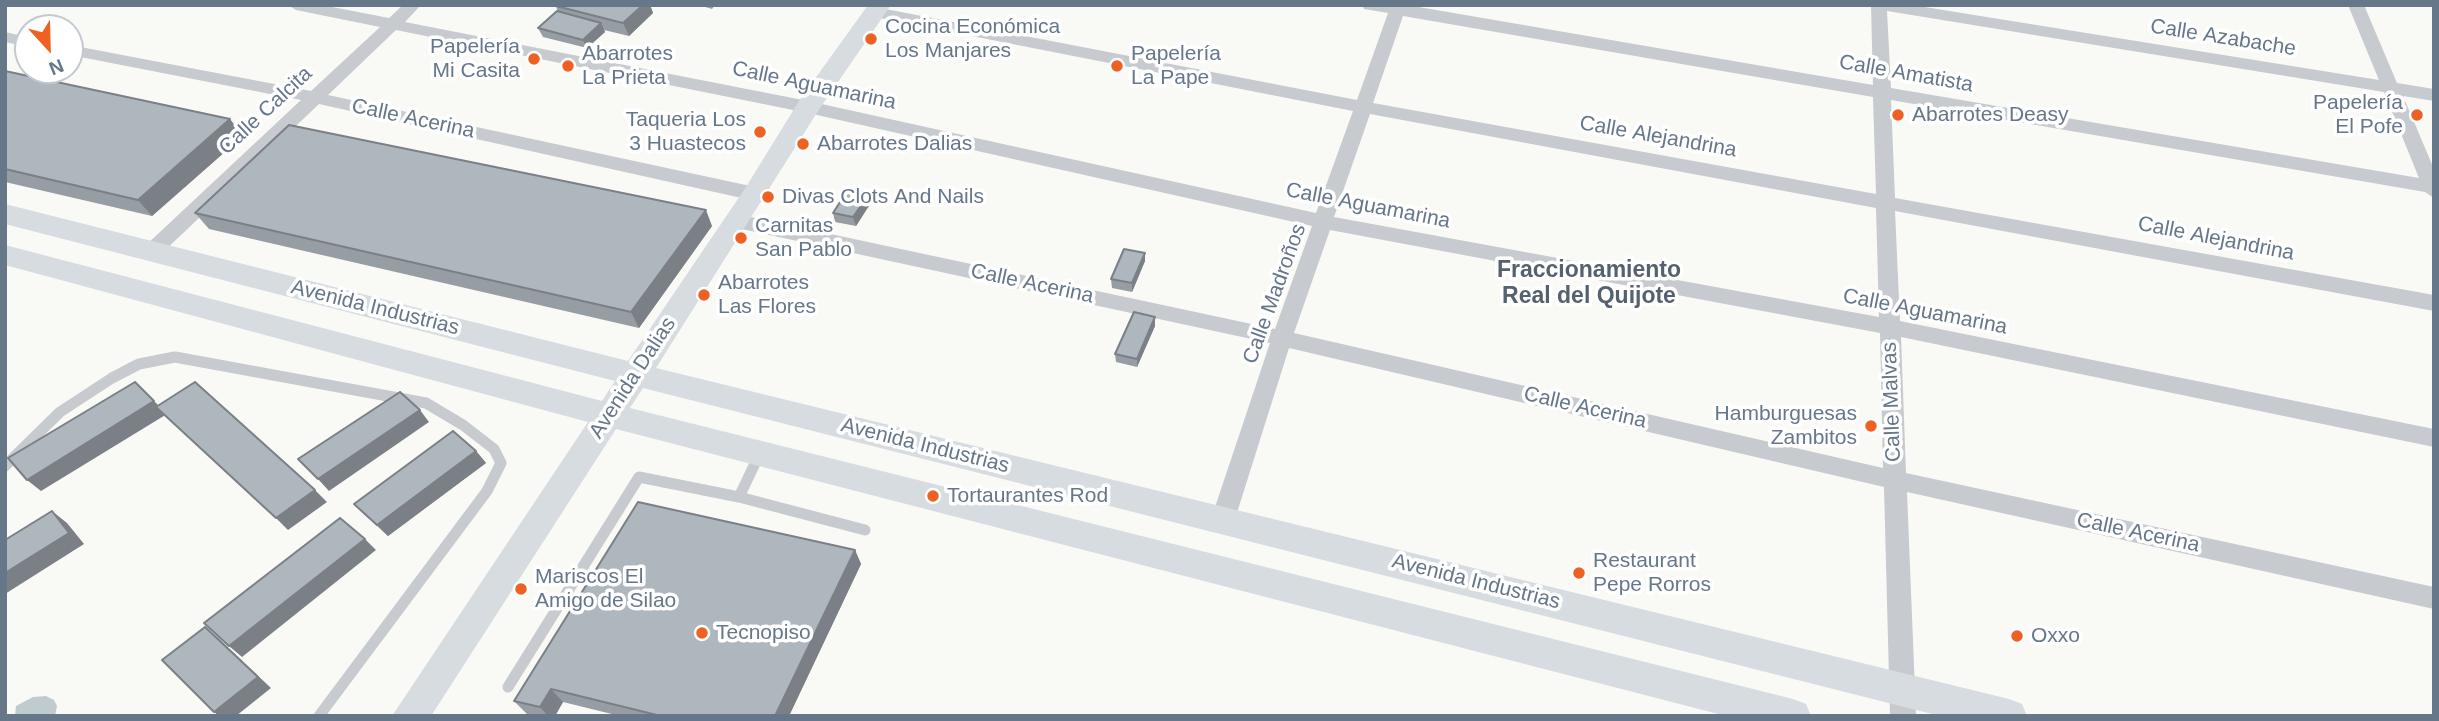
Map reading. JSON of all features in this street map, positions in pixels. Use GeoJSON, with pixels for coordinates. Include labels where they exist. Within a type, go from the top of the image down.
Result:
{"type":"FeatureCollection","features":[{"type":"Feature","properties":{"kind":"main road","name":"Avenida Industrias"},"geometry":{"type":"LineString","coordinates":[[5,214],[636,375],[1223,519],[1902,702],[2009,716]]}},
{"type":"Feature","properties":{"kind":"main road","name":"Avenida Industrias"},"geometry":{"type":"LineString","coordinates":[[5,255],[609,415],[1793,716]]}},
{"type":"Feature","properties":{"kind":"street","name":"Calle Aguamarina"},"geometry":{"type":"LineString","coordinates":[[296,5],[808,107],[1325,222],[1890,327],[2434,438]]}},
{"type":"Feature","properties":{"kind":"street","name":"Calle Calcita"},"geometry":{"type":"LineString","coordinates":[[152,251],[413,5]]}},
{"type":"Feature","properties":{"kind":"street","name":"Calle Amatista"},"geometry":{"type":"LineString","coordinates":[[1370,5],[2433,188]]}},
{"type":"Feature","properties":{"kind":"street","name":"Calle Azabache"},"geometry":{"type":"LineString","coordinates":[[1880,5],[2434,95]]}},
{"type":"Feature","properties":{"kind":"street","name":"Calle Malvas"},"geometry":{"type":"LineString","coordinates":[[1880,5],[1902,702]]}},
{"type":"Feature","properties":{"kind":"street"},"geometry":{"type":"LineString","coordinates":[[2356,5],[2433,188]]}},
{"type":"Feature","properties":{"kind":"street","name":"Calle Madroños"},"geometry":{"type":"LineString","coordinates":[[1223,519],[1282,338],[1398,8]]}},
{"type":"Feature","properties":{"kind":"street","name":"Calle Alejandrina"},"geometry":{"type":"LineString","coordinates":[[878,9],[1364,107],[2434,303]]}},
{"type":"Feature","properties":{"kind":"street","name":"Avenida Dalias"},"geometry":{"type":"LineString","coordinates":[[410,716],[755,194],[808,107],[878,9]]}},
{"type":"Feature","properties":{"kind":"street","name":"Calle Acerina"},"geometry":{"type":"LineString","coordinates":[[84,53],[313,97],[755,194]]}},
{"type":"Feature","properties":{"kind":"street","name":"Calle Acerina"},"geometry":{"type":"LineString","coordinates":[[737,221],[1282,338],[1895,480],[2434,598]]}},
{"type":"Feature","properties":{"kind":"lane"},"geometry":{"type":"LineString","coordinates":[[5,466],[60,412],[111,378],[139,364],[175,357],[426,403],[463,425],[494,449],[501,463],[487,491],[319,716]]}},
{"type":"Feature","properties":{"kind":"lane"},"geometry":{"type":"LineString","coordinates":[[739,498],[760,453]]}},
{"type":"Feature","properties":{"kind":"lane"},"geometry":{"type":"LineString","coordinates":[[508,687],[639,477],[739,498],[864,530]]}},
{"type":"Feature","properties":{"kind":"shaded area"},"geometry":{"type":"Polygon","coordinates":[[[46,696],[54,700],[57,706],[55,716],[15,716],[16,706],[33,697],[46,696]]]}},
{"type":"Feature","properties":{"kind":"building"},"geometry":{"type":"Polygon","coordinates":[[[557,5],[643,5],[623,23],[557,5]]]}},
{"type":"Feature","properties":{"kind":"building"},"geometry":{"type":"Polygon","coordinates":[[[557,11],[601,23],[583,40],[538,28],[557,11]]]}},
{"type":"Feature","properties":{"kind":"building"},"geometry":{"type":"Polygon","coordinates":[[[5,71],[14,73],[14,84],[66,84],[230,119],[138,200],[5,169],[5,71]]]}},
{"type":"Feature","properties":{"kind":"building"},"geometry":{"type":"Polygon","coordinates":[[[289,125],[706,210],[631,312],[195,213],[289,125]]]}},
{"type":"Feature","properties":{"kind":"building"},"geometry":{"type":"Polygon","coordinates":[[[849,188],[870,193],[853,217],[833,213],[849,188]]]}},
{"type":"Feature","properties":{"kind":"building"},"geometry":{"type":"Polygon","coordinates":[[[1124,249],[1145,253],[1132,283],[1111,279],[1124,249]]]}},
{"type":"Feature","properties":{"kind":"building"},"geometry":{"type":"Polygon","coordinates":[[[1134,312],[1155,317],[1137,359],[1115,354],[1134,312]]]}},
{"type":"Feature","properties":{"kind":"building"},"geometry":{"type":"Polygon","coordinates":[[[135,382],[154,401],[27,480],[8,458],[135,382]]]}},
{"type":"Feature","properties":{"kind":"building"},"geometry":{"type":"Polygon","coordinates":[[[195,382],[315,490],[276,518],[156,407],[195,382]]]}},
{"type":"Feature","properties":{"kind":"building"},"geometry":{"type":"Polygon","coordinates":[[[400,392],[420,410],[318,479],[298,459],[400,392]]]}},
{"type":"Feature","properties":{"kind":"building"},"geometry":{"type":"Polygon","coordinates":[[[453,431],[476,451],[377,525],[354,504],[453,431]]]}},
{"type":"Feature","properties":{"kind":"building","name":"Tecnopiso"},"geometry":{"type":"Polygon","coordinates":[[[638,502],[855,550],[775,716],[661,716],[551,689],[540,707],[514,701],[638,502]]]}},
{"type":"Feature","properties":{"kind":"building"},"geometry":{"type":"Polygon","coordinates":[[[52,511],[69,533],[5,573],[5,540],[52,511]]]}},
{"type":"Feature","properties":{"kind":"building"},"geometry":{"type":"Polygon","coordinates":[[[340,518],[365,539],[229,646],[204,623],[340,518]]]}},
{"type":"Feature","properties":{"kind":"building"},"geometry":{"type":"Polygon","coordinates":[[[205,627],[258,677],[214,712],[162,660],[205,627]]]}},
{"type":"Feature","properties":{"kind":"place","name":"Cocina Económica Los Manjares"},"geometry":{"type":"Point","coordinates":[871,39]}},
{"type":"Feature","properties":{"kind":"place","name":"Papelería Mi Casita"},"geometry":{"type":"Point","coordinates":[534,59]}},
{"type":"Feature","properties":{"kind":"place","name":"Abarrotes La Prieta"},"geometry":{"type":"Point","coordinates":[568,66]}},
{"type":"Feature","properties":{"kind":"place","name":"Papelería La Pape"},"geometry":{"type":"Point","coordinates":[1117,66]}},
{"type":"Feature","properties":{"kind":"place","name":"Abarrotes Deasy"},"geometry":{"type":"Point","coordinates":[1898,115]}},
{"type":"Feature","properties":{"kind":"place","name":"Papelería El Pofe"},"geometry":{"type":"Point","coordinates":[2417,115]}},
{"type":"Feature","properties":{"kind":"place","name":"Taqueria Los 3 Huastecos"},"geometry":{"type":"Point","coordinates":[760,132]}},
{"type":"Feature","properties":{"kind":"place","name":"Abarrotes Dalias"},"geometry":{"type":"Point","coordinates":[803,144]}},
{"type":"Feature","properties":{"kind":"place","name":"Divas Clots And Nails"},"geometry":{"type":"Point","coordinates":[768,197]}},
{"type":"Feature","properties":{"kind":"place","name":"Carnitas San Pablo"},"geometry":{"type":"Point","coordinates":[741,238]}},
{"type":"Feature","properties":{"kind":"place","name":"Abarrotes Las Flores"},"geometry":{"type":"Point","coordinates":[704,295]}},
{"type":"Feature","properties":{"kind":"place","name":"Hamburguesas Zambitos"},"geometry":{"type":"Point","coordinates":[1871,426]}},
{"type":"Feature","properties":{"kind":"place","name":"Tortaurantes Rod"},"geometry":{"type":"Point","coordinates":[933,496]}},
{"type":"Feature","properties":{"kind":"place","name":"Restaurant Pepe Rorros"},"geometry":{"type":"Point","coordinates":[1579,573]}},
{"type":"Feature","properties":{"kind":"place","name":"Mariscos El Amigo de Silao"},"geometry":{"type":"Point","coordinates":[521,589]}},
{"type":"Feature","properties":{"kind":"place","name":"Tecnopiso"},"geometry":{"type":"Point","coordinates":[702,633]}},
{"type":"Feature","properties":{"kind":"place","name":"Oxxo"},"geometry":{"type":"Point","coordinates":[2017,636]}},
{"type":"Feature","properties":{"kind":"district","name":"Fraccionamiento Real del Quijote"},"geometry":{"type":"Point","coordinates":[1589,284]}}]}
